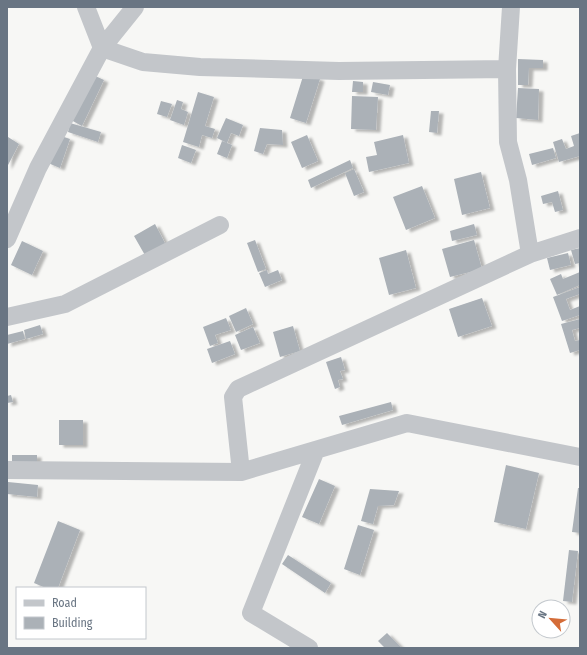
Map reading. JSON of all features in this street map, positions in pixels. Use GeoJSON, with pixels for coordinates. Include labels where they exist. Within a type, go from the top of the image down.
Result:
{"type":"FeatureCollection","features":[{"type":"Feature","properties":{"kind":"street"},"geometry":{"type":"LineString","coordinates":[[86,7],[102,48],[143,62],[200,67],[339,71],[507,69]]}},
{"type":"Feature","properties":{"kind":"street"},"geometry":{"type":"LineString","coordinates":[[7,238],[38,168],[102,48],[135,7]]}},
{"type":"Feature","properties":{"kind":"street"},"geometry":{"type":"LineString","coordinates":[[511,7],[507,69],[508,142],[518,180],[530,254]]}},
{"type":"Feature","properties":{"kind":"street"},"geometry":{"type":"LineString","coordinates":[[7,317],[65,304],[220,225]]}},
{"type":"Feature","properties":{"kind":"street"},"geometry":{"type":"LineString","coordinates":[[241,472],[233,397],[238,389],[530,254],[580,238]]}},
{"type":"Feature","properties":{"kind":"street"},"geometry":{"type":"LineString","coordinates":[[7,470],[241,472],[408,423],[580,456]]}},
{"type":"Feature","properties":{"kind":"street"},"geometry":{"type":"LineString","coordinates":[[310,648],[251,613],[316,450]]}},
{"type":"Feature","properties":{"kind":"building"},"geometry":{"type":"Polygon","coordinates":[[[518,59],[543,60],[543,68],[529,68],[528,85],[518,85],[518,59]]]}},
{"type":"Feature","properties":{"kind":"building"},"geometry":{"type":"Polygon","coordinates":[[[304,73],[320,79],[306,123],[290,118],[304,73]]]}},
{"type":"Feature","properties":{"kind":"building"},"geometry":{"type":"Polygon","coordinates":[[[93,75],[104,80],[82,126],[71,120],[93,75]]]}},
{"type":"Feature","properties":{"kind":"building"},"geometry":{"type":"Polygon","coordinates":[[[353,81],[363,82],[363,92],[352,92],[353,81]]]}},
{"type":"Feature","properties":{"kind":"building"},"geometry":{"type":"Polygon","coordinates":[[[373,82],[390,85],[388,95],[371,92],[373,82]]]}},
{"type":"Feature","properties":{"kind":"building"},"geometry":{"type":"Polygon","coordinates":[[[518,88],[539,89],[538,120],[516,118],[518,88]]]}},
{"type":"Feature","properties":{"kind":"building"},"geometry":{"type":"Polygon","coordinates":[[[198,92],[214,97],[205,126],[215,129],[212,138],[202,135],[199,147],[183,142],[198,92]]]}},
{"type":"Feature","properties":{"kind":"building"},"geometry":{"type":"Polygon","coordinates":[[[352,96],[378,97],[376,130],[351,129],[352,96]]]}},
{"type":"Feature","properties":{"kind":"building"},"geometry":{"type":"Polygon","coordinates":[[[177,100],[183,102],[181,109],[188,112],[184,125],[170,120],[177,100]]]}},
{"type":"Feature","properties":{"kind":"building"},"geometry":{"type":"Polygon","coordinates":[[[161,101],[172,104],[167,117],[157,114],[161,101]]]}},
{"type":"Feature","properties":{"kind":"building"},"geometry":{"type":"Polygon","coordinates":[[[431,111],[439,111],[437,133],[429,132],[431,111]]]}},
{"type":"Feature","properties":{"kind":"building"},"geometry":{"type":"Polygon","coordinates":[[[226,118],[243,125],[239,136],[231,133],[227,143],[217,138],[226,118]]]}},
{"type":"Feature","properties":{"kind":"building"},"geometry":{"type":"Polygon","coordinates":[[[70,123],[101,132],[98,142],[68,132],[70,123]]]}},
{"type":"Feature","properties":{"kind":"building"},"geometry":{"type":"Polygon","coordinates":[[[260,128],[282,130],[283,145],[267,144],[263,154],[254,151],[260,128]]]}},
{"type":"Feature","properties":{"kind":"building"},"geometry":{"type":"Polygon","coordinates":[[[580,133],[580,156],[559,162],[553,142],[562,139],[566,149],[574,146],[571,136],[580,133]]]}},
{"type":"Feature","properties":{"kind":"building"},"geometry":{"type":"Polygon","coordinates":[[[58,135],[70,139],[60,168],[48,163],[58,135]]]}},
{"type":"Feature","properties":{"kind":"building"},"geometry":{"type":"Polygon","coordinates":[[[307,135],[318,161],[302,168],[291,142],[307,135]]]}},
{"type":"Feature","properties":{"kind":"building"},"geometry":{"type":"Polygon","coordinates":[[[403,135],[409,163],[369,172],[366,157],[377,155],[374,142],[403,135]]]}},
{"type":"Feature","properties":{"kind":"building"},"geometry":{"type":"Polygon","coordinates":[[[8,137],[19,144],[7,167],[7,139],[8,137]]]}},
{"type":"Feature","properties":{"kind":"building"},"geometry":{"type":"Polygon","coordinates":[[[222,141],[232,145],[227,158],[217,154],[222,141]]]}},
{"type":"Feature","properties":{"kind":"building"},"geometry":{"type":"Polygon","coordinates":[[[182,145],[196,150],[191,163],[178,158],[182,145]]]}},
{"type":"Feature","properties":{"kind":"building"},"geometry":{"type":"Polygon","coordinates":[[[553,148],[556,158],[532,165],[529,154],[553,148]]]}},
{"type":"Feature","properties":{"kind":"building"},"geometry":{"type":"Polygon","coordinates":[[[350,160],[353,168],[311,188],[308,180],[350,160]]]}},
{"type":"Feature","properties":{"kind":"building"},"geometry":{"type":"Polygon","coordinates":[[[354,169],[364,192],[354,196],[345,173],[354,169]]]}},
{"type":"Feature","properties":{"kind":"building"},"geometry":{"type":"Polygon","coordinates":[[[481,172],[490,208],[462,215],[454,179],[481,172]]]}},
{"type":"Feature","properties":{"kind":"building"},"geometry":{"type":"Polygon","coordinates":[[[422,186],[435,218],[406,230],[393,197],[422,186]]]}},
{"type":"Feature","properties":{"kind":"building"},"geometry":{"type":"Polygon","coordinates":[[[558,191],[563,210],[555,212],[552,202],[543,204],[541,196],[558,191]]]}},
{"type":"Feature","properties":{"kind":"building"},"geometry":{"type":"Polygon","coordinates":[[[155,224],[166,245],[146,257],[134,236],[155,224]]]}},
{"type":"Feature","properties":{"kind":"building"},"geometry":{"type":"Polygon","coordinates":[[[474,224],[477,235],[452,241],[450,231],[474,224]]]}},
{"type":"Feature","properties":{"kind":"building"},"geometry":{"type":"Polygon","coordinates":[[[255,240],[266,269],[258,272],[247,243],[255,240]]]}},
{"type":"Feature","properties":{"kind":"building"},"geometry":{"type":"Polygon","coordinates":[[[474,240],[482,269],[450,277],[442,249],[474,240]]]}},
{"type":"Feature","properties":{"kind":"building"},"geometry":{"type":"Polygon","coordinates":[[[22,241],[43,251],[32,275],[11,265],[22,241]]]}},
{"type":"Feature","properties":{"kind":"building"},"geometry":{"type":"Polygon","coordinates":[[[580,248],[580,263],[575,264],[571,250],[580,248]]]}},
{"type":"Feature","properties":{"kind":"building"},"geometry":{"type":"Polygon","coordinates":[[[406,250],[416,288],[389,295],[379,258],[406,250]]]}},
{"type":"Feature","properties":{"kind":"building"},"geometry":{"type":"Polygon","coordinates":[[[568,253],[571,265],[550,270],[547,258],[568,253]]]}},
{"type":"Feature","properties":{"kind":"building"},"geometry":{"type":"Polygon","coordinates":[[[267,270],[268,274],[278,270],[282,280],[265,287],[259,273],[267,270]]]}},
{"type":"Feature","properties":{"kind":"building"},"geometry":{"type":"Polygon","coordinates":[[[580,272],[580,285],[557,295],[550,279],[561,274],[563,279],[580,272]]]}},
{"type":"Feature","properties":{"kind":"building"},"geometry":{"type":"Polygon","coordinates":[[[580,287],[580,294],[566,299],[570,310],[580,306],[580,315],[562,321],[553,297],[580,287]]]}},
{"type":"Feature","properties":{"kind":"building"},"geometry":{"type":"Polygon","coordinates":[[[482,298],[492,326],[458,337],[449,309],[482,298]]]}},
{"type":"Feature","properties":{"kind":"building"},"geometry":{"type":"Polygon","coordinates":[[[246,308],[253,324],[236,332],[229,316],[246,308]]]}},
{"type":"Feature","properties":{"kind":"building"},"geometry":{"type":"Polygon","coordinates":[[[226,318],[231,330],[215,335],[218,343],[210,346],[203,327],[226,318]]]}},
{"type":"Feature","properties":{"kind":"building"},"geometry":{"type":"Polygon","coordinates":[[[580,319],[580,328],[572,330],[575,341],[580,340],[580,350],[570,353],[561,324],[580,319]]]}},
{"type":"Feature","properties":{"kind":"building"},"geometry":{"type":"Polygon","coordinates":[[[40,325],[43,334],[26,339],[24,330],[40,325]]]}},
{"type":"Feature","properties":{"kind":"building"},"geometry":{"type":"Polygon","coordinates":[[[293,326],[300,351],[280,357],[273,332],[293,326]]]}},
{"type":"Feature","properties":{"kind":"building"},"geometry":{"type":"Polygon","coordinates":[[[253,327],[260,343],[241,350],[235,335],[253,327]]]}},
{"type":"Feature","properties":{"kind":"building"},"geometry":{"type":"Polygon","coordinates":[[[23,331],[25,339],[7,344],[7,335],[23,331]]]}},
{"type":"Feature","properties":{"kind":"building"},"geometry":{"type":"Polygon","coordinates":[[[230,341],[235,354],[212,363],[207,349],[230,341]]]}},
{"type":"Feature","properties":{"kind":"building"},"geometry":{"type":"Polygon","coordinates":[[[341,357],[345,370],[340,371],[343,379],[338,380],[340,387],[335,389],[326,362],[341,357]]]}},
{"type":"Feature","properties":{"kind":"building"},"geometry":{"type":"Polygon","coordinates":[[[11,395],[13,402],[7,403],[7,396],[11,395]]]}},
{"type":"Feature","properties":{"kind":"building"},"geometry":{"type":"Polygon","coordinates":[[[391,402],[393,410],[342,425],[339,416],[391,402]]]}},
{"type":"Feature","properties":{"kind":"building"},"geometry":{"type":"Polygon","coordinates":[[[59,420],[83,420],[83,445],[59,445],[59,420]]]}},
{"type":"Feature","properties":{"kind":"building"},"geometry":{"type":"Polygon","coordinates":[[[12,455],[37,455],[37,463],[12,463],[12,455]]]}},
{"type":"Feature","properties":{"kind":"building"},"geometry":{"type":"Polygon","coordinates":[[[506,465],[539,473],[526,529],[494,522],[506,465]]]}},
{"type":"Feature","properties":{"kind":"building"},"geometry":{"type":"Polygon","coordinates":[[[319,479],[335,486],[319,524],[302,517],[319,479]]]}},
{"type":"Feature","properties":{"kind":"building"},"geometry":{"type":"Polygon","coordinates":[[[8,482],[38,485],[37,497],[7,494],[8,482]]]}},
{"type":"Feature","properties":{"kind":"building"},"geometry":{"type":"Polygon","coordinates":[[[578,488],[580,488],[580,533],[572,532],[578,488]]]}},
{"type":"Feature","properties":{"kind":"building"},"geometry":{"type":"Polygon","coordinates":[[[370,489],[399,491],[394,505],[378,506],[373,524],[361,521],[370,489]]]}},
{"type":"Feature","properties":{"kind":"building"},"geometry":{"type":"Polygon","coordinates":[[[58,521],[80,530],[58,587],[44,587],[34,583],[58,521]]]}},
{"type":"Feature","properties":{"kind":"building"},"geometry":{"type":"Polygon","coordinates":[[[358,525],[374,530],[360,575],[344,569],[358,525]]]}},
{"type":"Feature","properties":{"kind":"building"},"geometry":{"type":"Polygon","coordinates":[[[569,550],[578,551],[572,602],[571,599],[563,599],[569,550]]]}},
{"type":"Feature","properties":{"kind":"building"},"geometry":{"type":"Polygon","coordinates":[[[288,555],[331,583],[325,593],[282,564],[288,555]]]}},
{"type":"Feature","properties":{"kind":"building"},"geometry":{"type":"Polygon","coordinates":[[[387,633],[402,648],[385,648],[378,641],[387,633]]]}}]}
